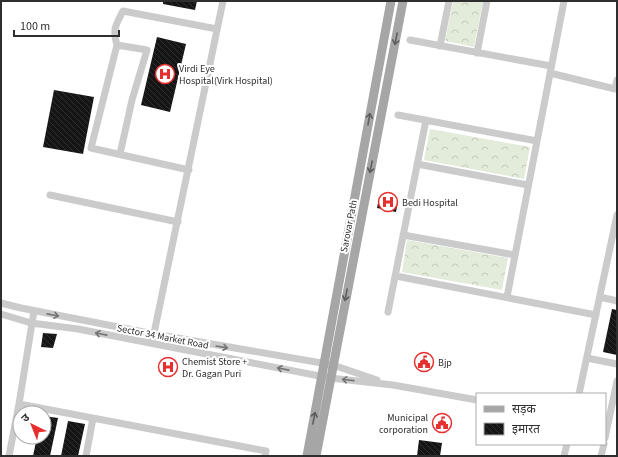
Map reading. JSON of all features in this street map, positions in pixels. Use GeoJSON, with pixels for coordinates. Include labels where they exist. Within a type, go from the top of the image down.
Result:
{"type":"FeatureCollection","features":[{"type":"Feature","properties":{"kind":"main road","name":"Sarovar Path"},"geometry":{"type":"LineString","coordinates":[[316,456],[326,377],[390,1]]}},
{"type":"Feature","properties":{"kind":"main road","name":"Sarovar Path"},"geometry":{"type":"LineString","coordinates":[[328,365],[403,1]]}},
{"type":"Feature","properties":{"kind":"main road","name":"Sarovar Path"},"geometry":{"type":"LineString","coordinates":[[307,456],[326,377]]}},
{"type":"Feature","properties":{"kind":"street"},"geometry":{"type":"LineString","coordinates":[[152,344],[223,1]]}},
{"type":"Feature","properties":{"kind":"street"},"geometry":{"type":"LineString","coordinates":[[440,46],[449,1]]}},
{"type":"Feature","properties":{"kind":"street"},"geometry":{"type":"LineString","coordinates":[[477,52],[487,1]]}},
{"type":"Feature","properties":{"kind":"street"},"geometry":{"type":"LineString","coordinates":[[507,297],[564,1]]}},
{"type":"Feature","properties":{"kind":"street"},"geometry":{"type":"LineString","coordinates":[[189,170],[91,148],[117,45],[114,34],[123,11],[217,29]]}},
{"type":"Feature","properties":{"kind":"street"},"geometry":{"type":"LineString","coordinates":[[410,40],[477,52],[551,70],[615,89],[617,80]]}},
{"type":"Feature","properties":{"kind":"street"},"geometry":{"type":"LineString","coordinates":[[117,45],[147,50],[132,100],[120,154]]}},
{"type":"Feature","properties":{"kind":"street"},"geometry":{"type":"LineString","coordinates":[[398,115],[537,142]]}},
{"type":"Feature","properties":{"kind":"street"},"geometry":{"type":"LineString","coordinates":[[388,312],[426,120]]}},
{"type":"Feature","properties":{"kind":"street"},"geometry":{"type":"LineString","coordinates":[[417,164],[528,185]]}},
{"type":"Feature","properties":{"kind":"street"},"geometry":{"type":"LineString","coordinates":[[50,195],[178,222]]}},
{"type":"Feature","properties":{"kind":"street"},"geometry":{"type":"LineString","coordinates":[[579,393],[617,215]]}},
{"type":"Feature","properties":{"kind":"street"},"geometry":{"type":"LineString","coordinates":[[403,235],[515,255]]}},
{"type":"Feature","properties":{"kind":"street"},"geometry":{"type":"LineString","coordinates":[[396,276],[596,315]]}},
{"type":"Feature","properties":{"kind":"street"},"geometry":{"type":"LineString","coordinates":[[600,297],[617,301]]}},
{"type":"Feature","properties":{"kind":"street"},"geometry":{"type":"LineString","coordinates":[[1,303],[34,311],[154,334],[328,365],[393,385],[476,400]]}},
{"type":"Feature","properties":{"kind":"street"},"geometry":{"type":"LineString","coordinates":[[9,456],[34,311]]}},
{"type":"Feature","properties":{"kind":"street","name":"Sector 34 Market Road"},"geometry":{"type":"LineString","coordinates":[[1,314],[31,323],[78,329],[326,377],[393,385]]}},
{"type":"Feature","properties":{"kind":"street"},"geometry":{"type":"LineString","coordinates":[[587,358],[617,364]]}},
{"type":"Feature","properties":{"kind":"street"},"geometry":{"type":"LineString","coordinates":[[606,435],[613,417],[617,381]]}},
{"type":"Feature","properties":{"kind":"street"},"geometry":{"type":"LineString","coordinates":[[19,404],[266,451],[265,456]]}},
{"type":"Feature","properties":{"kind":"street"},"geometry":{"type":"LineString","coordinates":[[86,456],[93,418]]}},
{"type":"Feature","properties":{"kind":"street"},"geometry":{"type":"LineString","coordinates":[[564,456],[567,445]]}},
{"type":"Feature","properties":{"kind":"street"},"geometry":{"type":"LineString","coordinates":[[601,456],[604,445]]}},
{"type":"Feature","properties":{"kind":"green space"},"geometry":{"type":"Polygon","coordinates":[[[453,1],[483,1],[474,47],[445,41],[453,1]]]}},
{"type":"Feature","properties":{"kind":"green space"},"geometry":{"type":"Polygon","coordinates":[[[430,129],[530,147],[524,179],[424,160],[430,129]]]}},
{"type":"Feature","properties":{"kind":"green space"},"geometry":{"type":"Polygon","coordinates":[[[407,240],[508,258],[502,290],[402,272],[407,240]]]}},
{"type":"Feature","properties":{"kind":"building"},"geometry":{"type":"Polygon","coordinates":[[[163,1],[197,1],[195,10],[163,4],[163,1]]]}},
{"type":"Feature","properties":{"kind":"building"},"geometry":{"type":"Polygon","coordinates":[[[157,37],[186,44],[170,112],[141,105],[157,37]]]}},
{"type":"Feature","properties":{"kind":"building"},"geometry":{"type":"Polygon","coordinates":[[[54,90],[94,97],[83,154],[43,147],[54,90]]]}},
{"type":"Feature","properties":{"kind":"building"},"geometry":{"type":"Polygon","coordinates":[[[379,198],[398,201],[396,212],[377,208],[379,198]]]}},
{"type":"Feature","properties":{"kind":"building"},"geometry":{"type":"Polygon","coordinates":[[[612,309],[617,310],[617,355],[603,352],[612,309]]]}},
{"type":"Feature","properties":{"kind":"building"},"geometry":{"type":"Polygon","coordinates":[[[43,333],[57,334],[53,348],[41,347],[43,333]]]}},
{"type":"Feature","properties":{"kind":"building"},"geometry":{"type":"Polygon","coordinates":[[[52,417],[58,418],[50,456],[33,456],[35,445],[52,445],[52,417]]]}},
{"type":"Feature","properties":{"kind":"building"},"geometry":{"type":"Polygon","coordinates":[[[68,421],[85,424],[78,456],[61,456],[68,421]]]}},
{"type":"Feature","properties":{"kind":"building"},"geometry":{"type":"Polygon","coordinates":[[[419,440],[442,443],[440,456],[417,456],[419,440]]]}},
{"type":"Feature","properties":{"kind":"place","name":"Virdi Eye Hospital(Virk Hospital)"},"geometry":{"type":"Point","coordinates":[165,74]}},
{"type":"Feature","properties":{"kind":"place","name":"Bedi Hospital"},"geometry":{"type":"Point","coordinates":[388,202]}},
{"type":"Feature","properties":{"kind":"place","name":"Bjp"},"geometry":{"type":"Point","coordinates":[424,362]}},
{"type":"Feature","properties":{"kind":"place","name":"Chemist Store + Dr. Gagan Puri"},"geometry":{"type":"Point","coordinates":[168,367]}},
{"type":"Feature","properties":{"kind":"place","name":"Municipal corporation"},"geometry":{"type":"Point","coordinates":[442,423]}}]}
